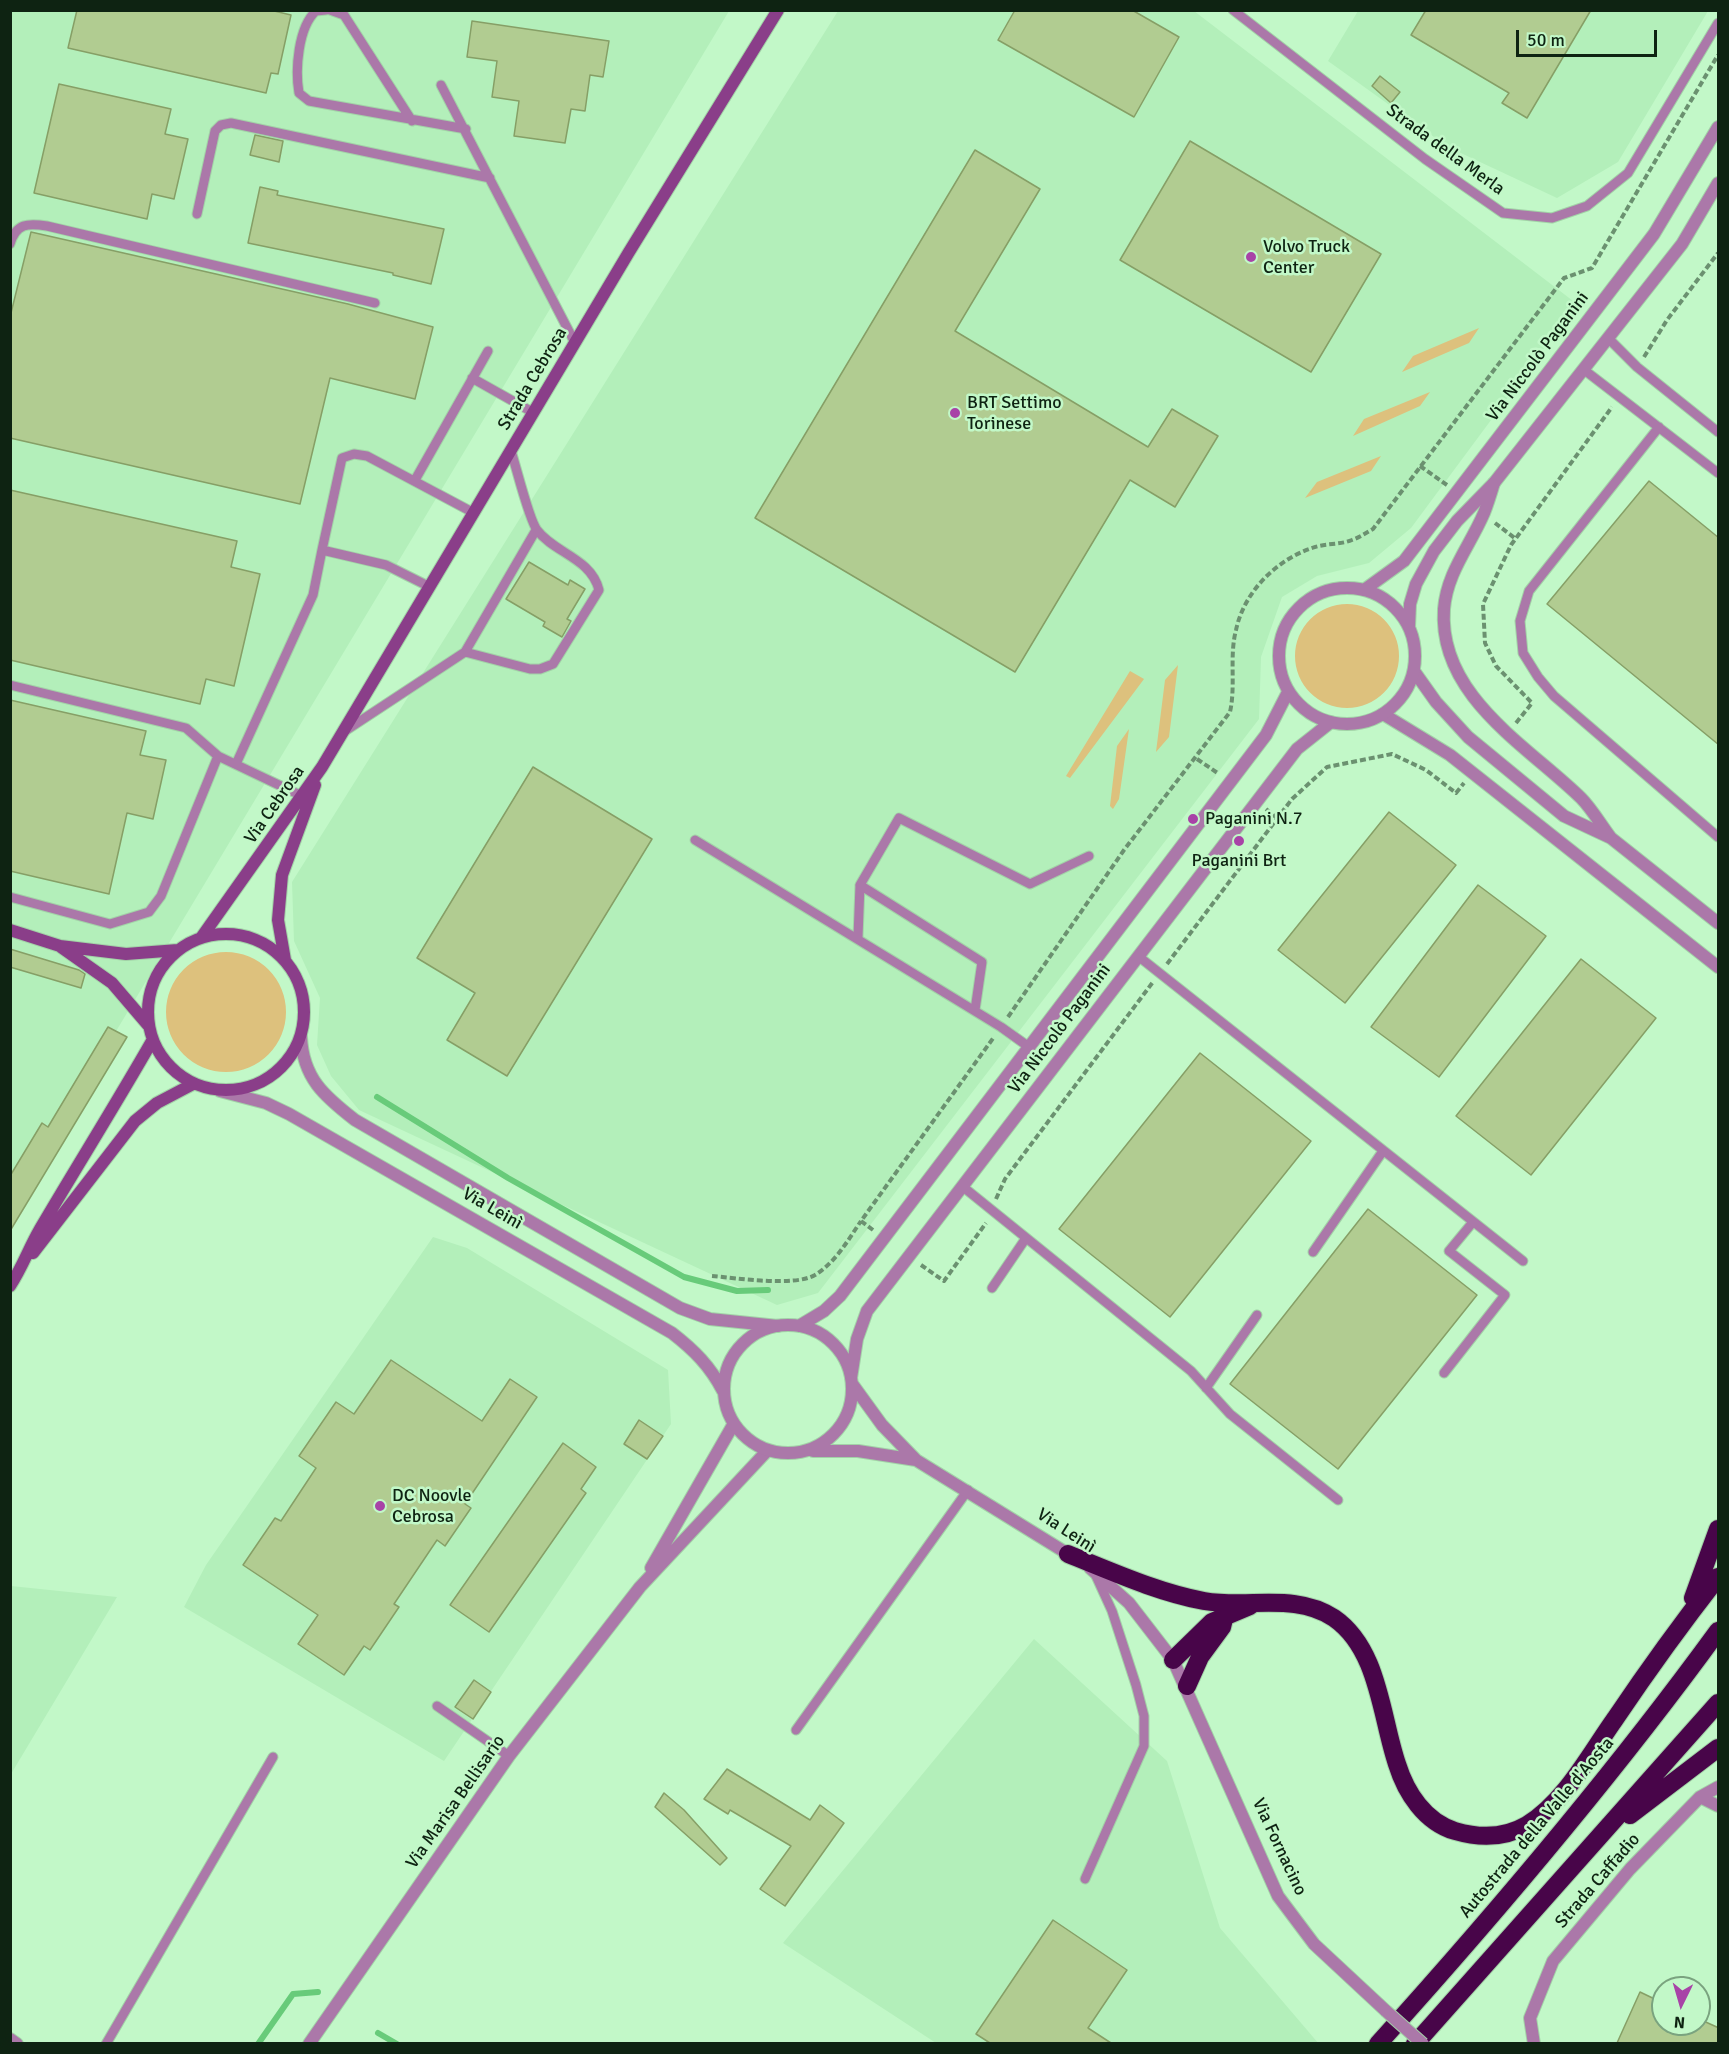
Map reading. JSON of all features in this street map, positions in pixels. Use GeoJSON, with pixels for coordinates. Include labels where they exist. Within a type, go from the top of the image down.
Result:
{"type":"FeatureCollection","features":[{"type":"Feature","properties":{"kind":"highway"},"geometry":{"type":"LineString","coordinates":[[1679,1627],[1703,1575],[1719,1529]]}},
{"type":"Feature","properties":{"kind":"highway"},"geometry":{"type":"LineString","coordinates":[[1068,1554],[1174,1594],[1207,1602],[1252,1605],[1298,1603],[1336,1619],[1351,1634],[1370,1668],[1397,1767],[1412,1796],[1433,1820],[1449,1829],[1471,1836],[1512,1832],[1542,1814],[1574,1777],[1679,1627],[1719,1576]]}},
{"type":"Feature","properties":{"kind":"highway"},"geometry":{"type":"LineString","coordinates":[[1173,1660],[1212,1622],[1224,1619],[1252,1605]]}},
{"type":"Feature","properties":{"kind":"highway"},"geometry":{"type":"LineString","coordinates":[[1187,1686],[1200,1658],[1222,1627],[1224,1619]]}},
{"type":"Feature","properties":{"kind":"highway","name":"Autostrada della Valle d'Aosta"},"geometry":{"type":"LineString","coordinates":[[1378,2043],[1462,1951],[1607,1779],[1719,1631]]}},
{"type":"Feature","properties":{"kind":"highway"},"geometry":{"type":"LineString","coordinates":[[1415,2043],[1719,1703]]}},
{"type":"Feature","properties":{"kind":"highway"},"geometry":{"type":"LineString","coordinates":[[1599,1838],[1719,1748]]}},
{"type":"Feature","properties":{"kind":"main road","name":"Strada Cebrosa"},"geometry":{"type":"LineString","coordinates":[[322,767],[575,343],[778,10]]}},
{"type":"Feature","properties":{"kind":"main road","name":"Via Cebrosa"},"geometry":{"type":"LineString","coordinates":[[201,938],[322,767]]}},
{"type":"Feature","properties":{"kind":"main road","name":"Via Cebrosa"},"geometry":{"type":"LineString","coordinates":[[285,960],[278,920],[282,875],[322,767]]}},
{"type":"Feature","properties":{"kind":"main road"},"geometry":{"type":"LineString","coordinates":[[10,930],[60,946],[126,954],[178,950]]}},
{"type":"Feature","properties":{"kind":"main road"},"geometry":{"type":"LineString","coordinates":[[224,934],[247,937],[268,946],[285,960],[299,983],[305,1010],[301,1037],[287,1062],[265,1081],[247,1088],[220,1091],[193,1084],[176,1073],[162,1058],[148,1025],[148,1004],[153,984],[163,965],[178,950],[201,938],[224,934]]}},
{"type":"Feature","properties":{"kind":"main road"},"geometry":{"type":"LineString","coordinates":[[60,946],[112,983],[148,1025]]}},
{"type":"Feature","properties":{"kind":"main road"},"geometry":{"type":"LineString","coordinates":[[10,1286],[26,1260],[38,1232],[117,1105],[153,1041]]}},
{"type":"Feature","properties":{"kind":"main road"},"geometry":{"type":"LineString","coordinates":[[26,1260],[47,1238],[135,1121],[157,1103],[193,1084]]}},
{"type":"Feature","properties":{"kind":"street","name":"Via Niccolò Paganini"},"geometry":{"type":"LineString","coordinates":[[1364,590],[1404,561],[1424,536],[1654,234],[1719,127]]}},
{"type":"Feature","properties":{"kind":"street"},"geometry":{"type":"LineString","coordinates":[[1409,628],[1390,604],[1364,590],[1341,588],[1319,594],[1300,607],[1286,625],[1279,647],[1280,670],[1288,692],[1307,711],[1331,722],[1358,723],[1383,714],[1397,702],[1408,688],[1414,671],[1415,649],[1409,628],[1410,604],[1416,584],[1434,552],[1457,520],[1494,483],[1682,244],[1719,183]]}},
{"type":"Feature","properties":{"kind":"street"},"geometry":{"type":"LineString","coordinates":[[1494,483],[1484,515],[1457,562],[1444,609],[1448,652],[1474,698],[1507,733],[1582,799],[1611,838]]}},
{"type":"Feature","properties":{"kind":"street"},"geometry":{"type":"LineString","coordinates":[[1414,671],[1437,702],[1468,737],[1564,816],[1611,838],[1719,923]]}},
{"type":"Feature","properties":{"kind":"street","name":"Via Niccolò Paganini"},"geometry":{"type":"LineString","coordinates":[[799,1326],[824,1311],[840,1296],[1266,735],[1288,692]]}},
{"type":"Feature","properties":{"kind":"street"},"geometry":{"type":"LineString","coordinates":[[1383,714],[1450,754],[1719,967]]}},
{"type":"Feature","properties":{"kind":"street","name":"Via Niccolò Paganini"},"geometry":{"type":"LineString","coordinates":[[852,1382],[857,1339],[867,1311],[1297,749],[1331,722]]}},
{"type":"Feature","properties":{"kind":"street","name":"Via Leinì"},"geometry":{"type":"LineString","coordinates":[[301,1037],[302,1057],[311,1077],[328,1099],[355,1120],[680,1308],[710,1319],[778,1326]]}},
{"type":"Feature","properties":{"kind":"street","name":"Via Leinì"},"geometry":{"type":"LineString","coordinates":[[220,1091],[266,1103],[289,1114],[672,1333],[711,1367],[723,1390]]}},
{"type":"Feature","properties":{"kind":"street"},"geometry":{"type":"LineString","coordinates":[[778,1326],[799,1326],[819,1333],[836,1346],[848,1365],[852,1382],[850,1406],[842,1425],[828,1441],[809,1451],[788,1454],[767,1451],[748,1441],[734,1425],[725,1406],[723,1390],[728,1363],[740,1346],[757,1332],[778,1326]]}},
{"type":"Feature","properties":{"kind":"street","name":"Via Leinì"},"geometry":{"type":"LineString","coordinates":[[852,1382],[882,1425],[916,1460],[968,1490],[1094,1571],[1129,1603],[1173,1660]]}},
{"type":"Feature","properties":{"kind":"street","name":"Via Marisa Bellisario"},"geometry":{"type":"LineString","coordinates":[[640,1587],[734,1425]]}},
{"type":"Feature","properties":{"kind":"street","name":"Via Marisa Bellisario"},"geometry":{"type":"LineString","coordinates":[[309,2043],[509,1756],[640,1587],[767,1451]]}},
{"type":"Feature","properties":{"kind":"street","name":"Via Leinì"},"geometry":{"type":"LineString","coordinates":[[809,1451],[858,1451],[916,1460]]}},
{"type":"Feature","properties":{"kind":"street","name":"Via Fornacino"},"geometry":{"type":"LineString","coordinates":[[1173,1660],[1187,1686],[1278,1896],[1314,1944],[1423,2043]]}},
{"type":"Feature","properties":{"kind":"street","name":"Strada Caffadio"},"geometry":{"type":"LineString","coordinates":[[1534,2043],[1530,2018],[1553,1961],[1630,1869],[1700,1797],[1719,1787]]}},
{"type":"Feature","properties":{"kind":"street"},"geometry":{"type":"LineString","coordinates":[[1700,1797],[1719,1806]]}},
{"type":"Feature","properties":{"kind":"street"},"geometry":{"type":"LineString","coordinates":[[10,2039],[18,2043]]}},
{"type":"Feature","properties":{"kind":"lane"},"geometry":{"type":"LineString","coordinates":[[412,121],[344,15],[328,10],[316,11],[306,20],[296,78],[298,93],[309,101],[412,121],[466,129]]}},
{"type":"Feature","properties":{"kind":"lane","name":"Strada della Merla"},"geometry":{"type":"LineString","coordinates":[[1233,10],[1425,159],[1503,213],[1552,218],[1587,206],[1628,173],[1719,23]]}},
{"type":"Feature","properties":{"kind":"lane"},"geometry":{"type":"LineString","coordinates":[[441,85],[466,129],[575,343]]}},
{"type":"Feature","properties":{"kind":"lane"},"geometry":{"type":"LineString","coordinates":[[197,214],[215,131],[222,125],[231,123],[490,178]]}},
{"type":"Feature","properties":{"kind":"lane"},"geometry":{"type":"LineString","coordinates":[[10,244],[13,234],[20,226],[31,224],[47,226],[375,303]]}},
{"type":"Feature","properties":{"kind":"lane"},"geometry":{"type":"LineString","coordinates":[[1608,338],[1637,367],[1719,432]]}},
{"type":"Feature","properties":{"kind":"lane"},"geometry":{"type":"LineString","coordinates":[[415,480],[488,351]]}},
{"type":"Feature","properties":{"kind":"lane"},"geometry":{"type":"LineString","coordinates":[[1582,369],[1719,473]]}},
{"type":"Feature","properties":{"kind":"lane"},"geometry":{"type":"LineString","coordinates":[[472,378],[534,413]]}},
{"type":"Feature","properties":{"kind":"lane"},"geometry":{"type":"LineString","coordinates":[[1659,427],[1529,591],[1520,621],[1523,653],[1554,696],[1719,837]]}},
{"type":"Feature","properties":{"kind":"lane"},"geometry":{"type":"LineString","coordinates":[[465,652],[530,669],[540,669],[553,664],[598,590],[596,578],[590,572],[536,530],[511,451]]}},
{"type":"Feature","properties":{"kind":"lane"},"geometry":{"type":"LineString","coordinates":[[236,764],[313,595],[342,458],[354,454],[367,456],[474,513]]}},
{"type":"Feature","properties":{"kind":"lane"},"geometry":{"type":"LineString","coordinates":[[343,732],[465,652],[536,530]]}},
{"type":"Feature","properties":{"kind":"lane"},"geometry":{"type":"LineString","coordinates":[[322,550],[386,565],[430,587]]}},
{"type":"Feature","properties":{"kind":"lane"},"geometry":{"type":"LineString","coordinates":[[10,685],[186,729],[218,756],[302,796]]}},
{"type":"Feature","properties":{"kind":"lane"},"geometry":{"type":"LineString","coordinates":[[10,897],[110,924],[149,912],[161,896],[218,756]]}},
{"type":"Feature","properties":{"kind":"lane"},"geometry":{"type":"LineString","coordinates":[[858,937],[860,885],[899,818],[1030,884],[1089,856]]}},
{"type":"Feature","properties":{"kind":"lane"},"geometry":{"type":"LineString","coordinates":[[695,840],[858,937],[975,1010],[1029,1047]]}},
{"type":"Feature","properties":{"kind":"lane"},"geometry":{"type":"LineString","coordinates":[[860,885],[982,962],[975,1010]]}},
{"type":"Feature","properties":{"kind":"lane"},"geometry":{"type":"LineString","coordinates":[[1138,956],[1523,1261]]}},
{"type":"Feature","properties":{"kind":"lane"},"geometry":{"type":"LineString","coordinates":[[1313,1252],[1383,1151]]}},
{"type":"Feature","properties":{"kind":"lane"},"geometry":{"type":"LineString","coordinates":[[962,1186],[1191,1371],[1230,1414],[1338,1500]]}},
{"type":"Feature","properties":{"kind":"lane"},"geometry":{"type":"LineString","coordinates":[[1444,1373],[1505,1295],[1449,1251],[1473,1222]]}},
{"type":"Feature","properties":{"kind":"lane"},"geometry":{"type":"LineString","coordinates":[[992,1288],[1026,1238]]}},
{"type":"Feature","properties":{"kind":"lane"},"geometry":{"type":"LineString","coordinates":[[1206,1389],[1257,1315]]}},
{"type":"Feature","properties":{"kind":"lane"},"geometry":{"type":"LineString","coordinates":[[796,1730],[968,1490]]}},
{"type":"Feature","properties":{"kind":"lane"},"geometry":{"type":"LineString","coordinates":[[1084,1880],[1144,1746],[1143,1716],[1125,1646],[1094,1571]]}},
{"type":"Feature","properties":{"kind":"lane"},"geometry":{"type":"LineString","coordinates":[[437,1706],[509,1756]]}},
{"type":"Feature","properties":{"kind":"lane"},"geometry":{"type":"LineString","coordinates":[[106,2043],[273,1757]]}},
{"type":"Feature","properties":{"kind":"path"},"geometry":{"type":"LineString","coordinates":[[712,1276],[763,1282],[814,1276],[839,1254],[1124,850],[1230,712],[1235,691],[1232,659],[1236,628],[1247,602],[1257,588],[1284,560],[1313,547],[1352,540],[1373,529],[1564,278],[1592,268],[1719,55]]}},
{"type":"Feature","properties":{"kind":"path"},"geometry":{"type":"LineString","coordinates":[[1637,367],[1667,320],[1719,253]]}},
{"type":"Feature","properties":{"kind":"path"},"geometry":{"type":"LineString","coordinates":[[1507,733],[1532,703],[1496,666],[1485,643],[1483,604],[1511,545],[1619,396]]}},
{"type":"Feature","properties":{"kind":"path"},"geometry":{"type":"LineString","coordinates":[[919,1263],[944,1281],[983,1230],[1005,1179],[1292,799],[1327,767],[1392,754],[1426,770],[1456,793],[1473,773]]}},
{"type":"Feature","properties":{"kind":"path"},"geometry":{"type":"LineString","coordinates":[[861,1221],[884,1238]]}},
{"type":"Feature","properties":{"kind":"shaded area"},"geometry":{"type":"Polygon","coordinates":[[[11,11],[729,11],[11,1206],[11,11]]]}},
{"type":"Feature","properties":{"kind":"shaded area"},"geometry":{"type":"Polygon","coordinates":[[[838,11],[1194,11],[1577,304],[1411,528],[1369,563],[1317,576],[1282,597],[1261,657],[1259,719],[818,1293],[777,1305],[359,1110],[331,1076],[317,1045],[320,998],[294,941],[292,882],[838,11]]]}},
{"type":"Feature","properties":{"kind":"shaded area"},"geometry":{"type":"Polygon","coordinates":[[[1358,11],[1708,11],[1618,162],[1557,198],[1448,147],[1328,61],[1358,11]]]}},
{"type":"Feature","properties":{"kind":"shaded area"},"geometry":{"type":"Polygon","coordinates":[[[1479,328],[1469,343],[1402,372],[1413,356],[1479,328]]]}},
{"type":"Feature","properties":{"kind":"shaded area"},"geometry":{"type":"Polygon","coordinates":[[[1430,392],[1420,406],[1353,436],[1364,419],[1430,392]]]}},
{"type":"Feature","properties":{"kind":"shaded area"},"geometry":{"type":"Polygon","coordinates":[[[1381,456],[1371,471],[1305,498],[1317,482],[1381,456]]]}},
{"type":"Feature","properties":{"kind":"shaded area"},"geometry":{"type":"Polygon","coordinates":[[[1347,604],[1367,608],[1384,619],[1395,636],[1399,656],[1395,676],[1384,693],[1367,704],[1347,708],[1327,704],[1310,693],[1299,676],[1295,656],[1299,636],[1310,619],[1327,608],[1347,604]]]}},
{"type":"Feature","properties":{"kind":"shaded area"},"geometry":{"type":"Polygon","coordinates":[[[1178,665],[1169,737],[1156,752],[1165,680],[1178,665]]]}},
{"type":"Feature","properties":{"kind":"shaded area"},"geometry":{"type":"Polygon","coordinates":[[[1130,671],[1144,679],[1070,778],[1066,776],[1130,671]]]}},
{"type":"Feature","properties":{"kind":"shaded area"},"geometry":{"type":"Polygon","coordinates":[[[1129,729],[1119,799],[1113,809],[1110,806],[1117,746],[1129,729]]]}},
{"type":"Feature","properties":{"kind":"shaded area"},"geometry":{"type":"Polygon","coordinates":[[[226,952],[249,957],[268,970],[281,989],[286,1012],[281,1035],[268,1054],[249,1067],[226,1072],[203,1067],[184,1054],[171,1035],[166,1012],[171,989],[184,970],[203,957],[226,952]]]}},
{"type":"Feature","properties":{"kind":"shaded area"},"geometry":{"type":"Polygon","coordinates":[[[433,1237],[467,1248],[668,1370],[671,1424],[444,1761],[184,1607],[206,1565],[433,1237]]]}},
{"type":"Feature","properties":{"kind":"shaded area"},"geometry":{"type":"Polygon","coordinates":[[[10,1586],[117,1597],[11,1774],[10,1586]]]}},
{"type":"Feature","properties":{"kind":"shaded area"},"geometry":{"type":"Polygon","coordinates":[[[1034,1639],[1167,1761],[1220,1928],[1319,2044],[936,2043],[783,1943],[1034,1639]]]}},
{"type":"Feature","properties":{"kind":"building"},"geometry":{"type":"Polygon","coordinates":[[[77,10],[270,10],[291,15],[278,74],[271,73],[266,93],[68,48],[77,10]]]}},
{"type":"Feature","properties":{"kind":"building"},"geometry":{"type":"Polygon","coordinates":[[[1015,10],[1132,10],[1179,37],[1134,117],[998,40],[1015,10]]]}},
{"type":"Feature","properties":{"kind":"building"},"geometry":{"type":"Polygon","coordinates":[[[1426,10],[1591,10],[1527,118],[1502,103],[1509,93],[1411,35],[1426,10]]]}},
{"type":"Feature","properties":{"kind":"building"},"geometry":{"type":"Polygon","coordinates":[[[472,21],[609,41],[603,77],[590,75],[585,111],[571,109],[565,143],[514,136],[519,101],[492,97],[497,61],[467,57],[472,21]]]}},
{"type":"Feature","properties":{"kind":"building"},"geometry":{"type":"Polygon","coordinates":[[[1380,76],[1400,92],[1391,103],[1372,86],[1380,76]]]}},
{"type":"Feature","properties":{"kind":"building"},"geometry":{"type":"Polygon","coordinates":[[[59,84],[171,109],[165,134],[188,139],[174,199],[152,194],[147,219],[34,193],[59,84]]]}},
{"type":"Feature","properties":{"kind":"building"},"geometry":{"type":"Polygon","coordinates":[[[255,135],[283,141],[279,162],[250,155],[255,135]]]}},
{"type":"Feature","properties":{"kind":"building","name":"Volvo Truck Center"},"geometry":{"type":"Polygon","coordinates":[[[1190,141],[1381,254],[1311,372],[1120,260],[1190,141]]]}},
{"type":"Feature","properties":{"kind":"building","name":"BRT Settimo Torinese"},"geometry":{"type":"Polygon","coordinates":[[[975,150],[1040,189],[955,331],[1148,447],[1172,409],[1218,436],[1175,507],[1130,480],[1015,672],[755,518],[975,150]]]}},
{"type":"Feature","properties":{"kind":"building"},"geometry":{"type":"Polygon","coordinates":[[[260,187],[278,191],[277,195],[444,229],[431,284],[393,275],[393,273],[248,243],[260,187]]]}},
{"type":"Feature","properties":{"kind":"building"},"geometry":{"type":"Polygon","coordinates":[[[31,232],[348,304],[433,327],[415,399],[330,378],[300,504],[10,438],[10,317],[31,232]]]}},
{"type":"Feature","properties":{"kind":"building"},"geometry":{"type":"Polygon","coordinates":[[[1649,481],[1719,538],[1719,745],[1547,604],[1649,481]]]}},
{"type":"Feature","properties":{"kind":"building"},"geometry":{"type":"Polygon","coordinates":[[[10,490],[237,541],[231,567],[260,574],[234,686],[206,679],[200,704],[10,660],[10,490]]]}},
{"type":"Feature","properties":{"kind":"building"},"geometry":{"type":"Polygon","coordinates":[[[529,562],[568,585],[570,580],[585,589],[567,619],[571,621],[562,637],[543,626],[545,622],[506,599],[529,562]]]}},
{"type":"Feature","properties":{"kind":"building"},"geometry":{"type":"Polygon","coordinates":[[[10,700],[146,731],[140,755],[166,760],[153,819],[127,813],[109,894],[10,871],[10,700]]]}},
{"type":"Feature","properties":{"kind":"building"},"geometry":{"type":"Polygon","coordinates":[[[533,767],[652,839],[507,1076],[447,1040],[475,993],[417,958],[533,767]]]}},
{"type":"Feature","properties":{"kind":"building"},"geometry":{"type":"Polygon","coordinates":[[[1389,812],[1456,865],[1345,1003],[1278,950],[1389,812]]]}},
{"type":"Feature","properties":{"kind":"building"},"geometry":{"type":"Polygon","coordinates":[[[1478,885],[1546,936],[1439,1077],[1371,1027],[1478,885]]]}},
{"type":"Feature","properties":{"kind":"building"},"geometry":{"type":"Polygon","coordinates":[[[10,949],[79,970],[85,974],[81,988],[10,967],[10,949]]]}},
{"type":"Feature","properties":{"kind":"building"},"geometry":{"type":"Polygon","coordinates":[[[1581,959],[1656,1018],[1531,1175],[1456,1116],[1581,959]]]}},
{"type":"Feature","properties":{"kind":"building"},"geometry":{"type":"Polygon","coordinates":[[[108,1027],[127,1037],[10,1231],[10,1176],[42,1123],[48,1127],[108,1027]]]}},
{"type":"Feature","properties":{"kind":"building"},"geometry":{"type":"Polygon","coordinates":[[[1200,1053],[1311,1141],[1170,1317],[1059,1229],[1200,1053]]]}},
{"type":"Feature","properties":{"kind":"building"},"geometry":{"type":"Polygon","coordinates":[[[1368,1209],[1477,1295],[1338,1469],[1230,1384],[1368,1209]]]}},
{"type":"Feature","properties":{"kind":"building","name":"DC Noovle Cebrosa"},"geometry":{"type":"Polygon","coordinates":[[[391,1360],[482,1421],[510,1379],[537,1397],[465,1504],[471,1508],[445,1546],[437,1540],[394,1604],[399,1607],[370,1650],[364,1646],[344,1675],[298,1644],[318,1615],[243,1565],[275,1518],[281,1521],[316,1468],[299,1456],[336,1402],[354,1414],[391,1360]]]}},
{"type":"Feature","properties":{"kind":"building"},"geometry":{"type":"Polygon","coordinates":[[[639,1420],[663,1436],[647,1459],[624,1444],[639,1420]]]}},
{"type":"Feature","properties":{"kind":"building"},"geometry":{"type":"Polygon","coordinates":[[[563,1443],[596,1467],[581,1489],[586,1493],[489,1632],[450,1605],[563,1443]]]}},
{"type":"Feature","properties":{"kind":"building"},"geometry":{"type":"Polygon","coordinates":[[[474,1680],[491,1692],[473,1719],[455,1707],[474,1680]]]}},
{"type":"Feature","properties":{"kind":"building"},"geometry":{"type":"Polygon","coordinates":[[[727,1769],[810,1820],[820,1805],[844,1823],[785,1906],[760,1889],[791,1846],[730,1810],[728,1814],[704,1799],[727,1769]]]}},
{"type":"Feature","properties":{"kind":"building"},"geometry":{"type":"Polygon","coordinates":[[[664,1793],[684,1810],[727,1858],[720,1865],[655,1807],[664,1793]]]}},
{"type":"Feature","properties":{"kind":"building"},"geometry":{"type":"Polygon","coordinates":[[[1053,1920],[1127,1970],[1088,2028],[1111,2043],[990,2043],[976,2034],[1053,1920]]]}},
{"type":"Feature","properties":{"kind":"building"},"geometry":{"type":"Polygon","coordinates":[[[1640,1992],[1651,1997],[1651,2036],[1711,2036],[1711,2024],[1719,2028],[1719,2043],[1617,2043],[1640,1992]]]}},
{"type":"Feature","properties":{"kind":"waterway"},"geometry":{"type":"LineString","coordinates":[[377,1097],[508,1178],[684,1277],[737,1291],[768,1290]]}},
{"type":"Feature","properties":{"kind":"waterway"},"geometry":{"type":"LineString","coordinates":[[258,2044],[293,1994],[318,1992]]}},
{"type":"Feature","properties":{"kind":"waterway"},"geometry":{"type":"LineString","coordinates":[[378,2033],[397,2044]]}},
{"type":"Feature","properties":{"kind":"place","name":"Volvo Truck Center"},"geometry":{"type":"Point","coordinates":[1251,257]}},
{"type":"Feature","properties":{"kind":"place","name":"BRT Settimo Torinese"},"geometry":{"type":"Point","coordinates":[955,413]}},
{"type":"Feature","properties":{"kind":"place","name":"Paganini N.7"},"geometry":{"type":"Point","coordinates":[1193,819]}},
{"type":"Feature","properties":{"kind":"place","name":"Paganini Brt"},"geometry":{"type":"Point","coordinates":[1239,841]}},
{"type":"Feature","properties":{"kind":"place","name":"DC Noovle Cebrosa"},"geometry":{"type":"Point","coordinates":[380,1506]}}]}
